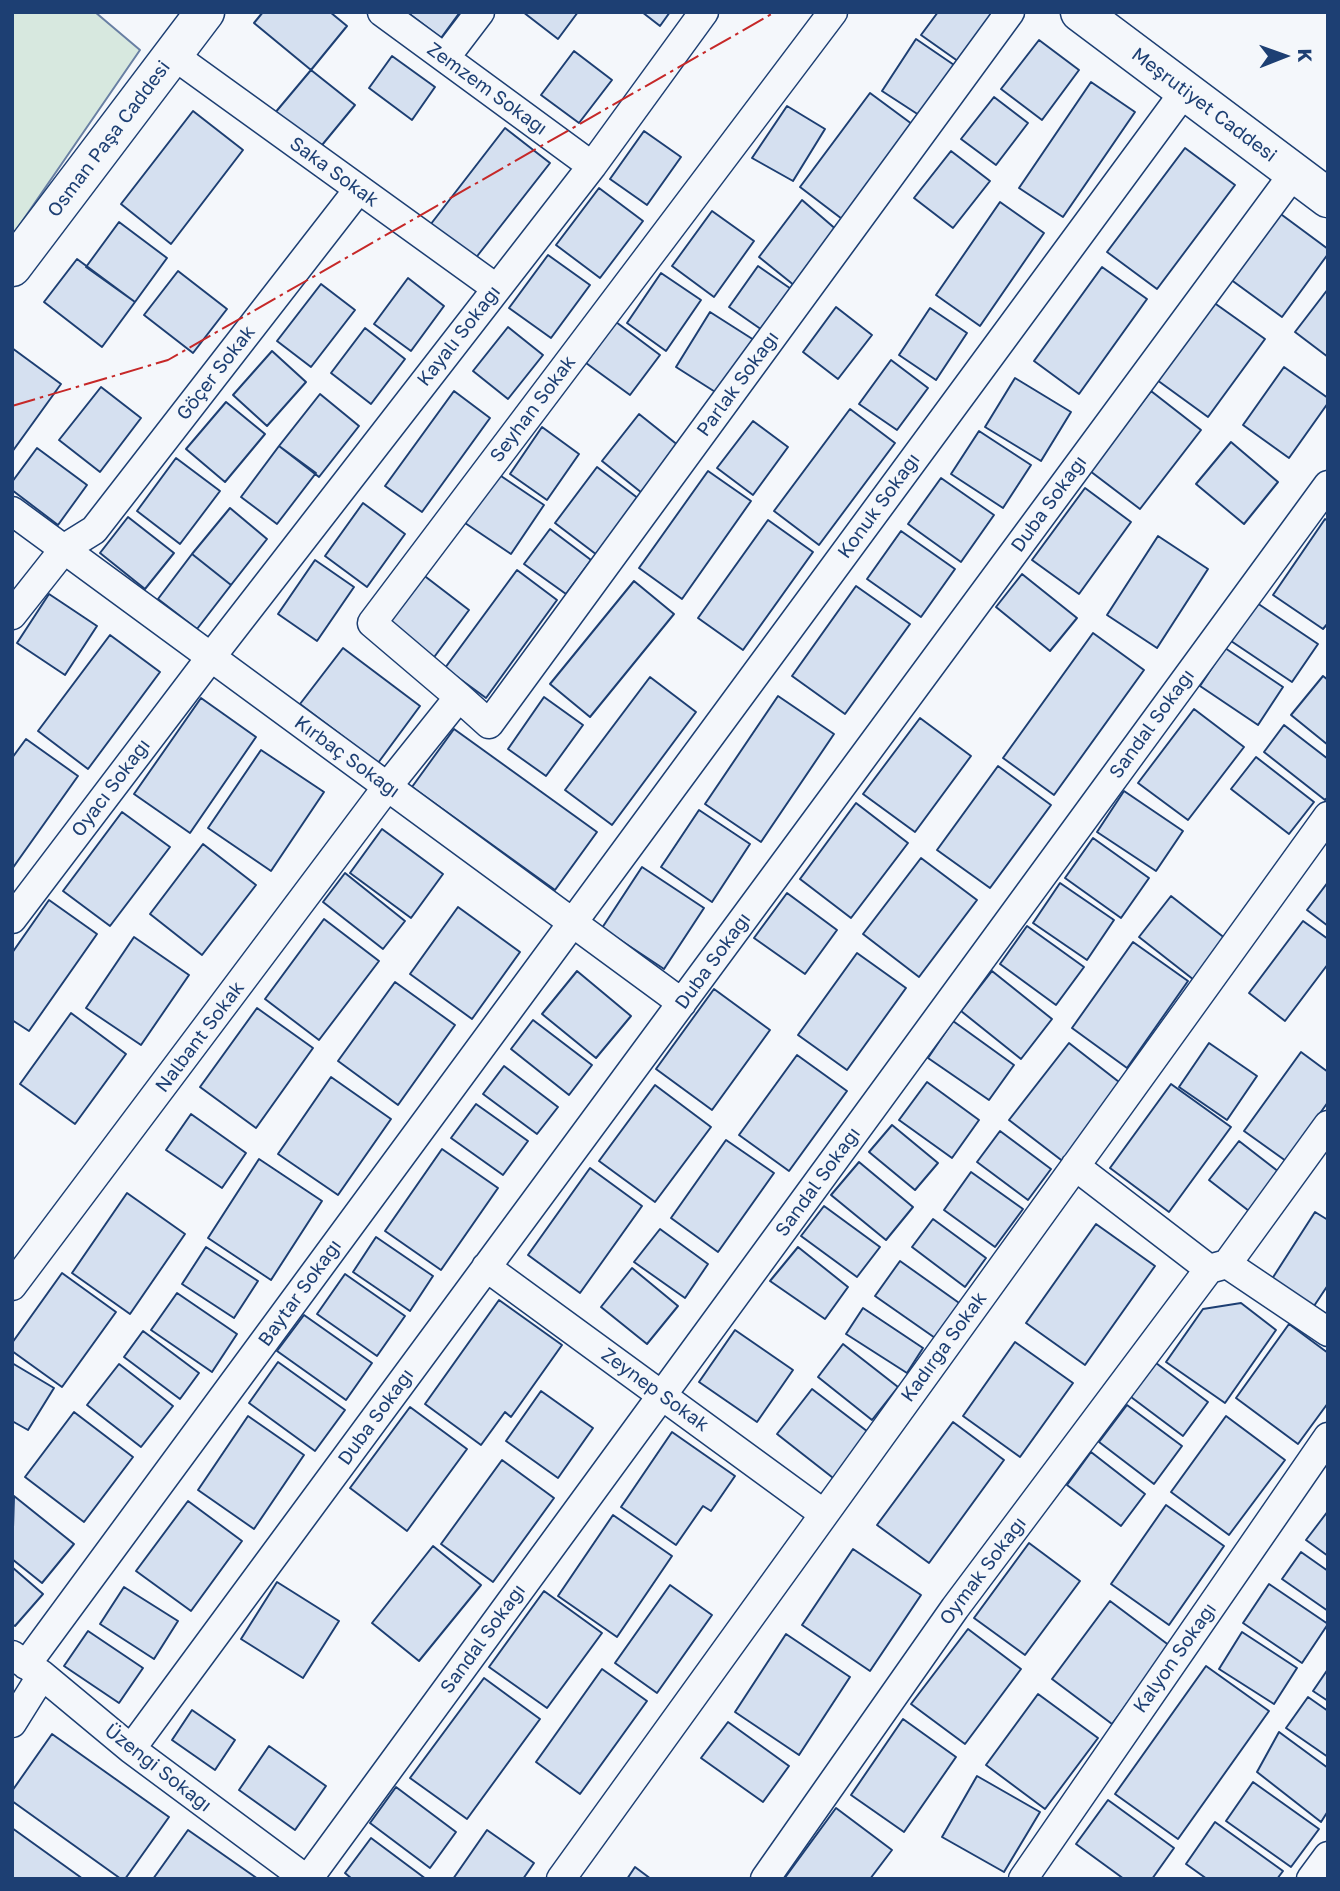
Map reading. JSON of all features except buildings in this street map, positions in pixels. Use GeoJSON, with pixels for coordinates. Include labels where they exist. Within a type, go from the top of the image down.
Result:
{"type":"FeatureCollection","features":[{"type":"Feature","properties":{"kind":"main road","name":"Osman Paşa Caddesi"},"geometry":{"type":"LineString","coordinates":[[12,267],[205,12]]}},
{"type":"Feature","properties":{"kind":"main road","name":"Meşrutiyet Caddesi"},"geometry":{"type":"LineString","coordinates":[[1080,12],[1328,198]]}},
{"type":"Feature","properties":{"kind":"street","name":"Zemzem Sokağı"},"geometry":{"type":"LineString","coordinates":[[382,12],[592,166]]}},
{"type":"Feature","properties":{"kind":"street"},"geometry":{"type":"LineString","coordinates":[[445,58],[480,12]]}},
{"type":"Feature","properties":{"kind":"street","name":"Kayalı Sokağı"},"geometry":{"type":"LineString","coordinates":[[211,657],[592,166],[704,12]]}},
{"type":"Feature","properties":{"kind":"street","name":"Seyhan Sokak"},"geometry":{"type":"LineString","coordinates":[[459,697],[372,623],[833,12]]}},
{"type":"Feature","properties":{"kind":"street","name":"Parlak Sokağı"},"geometry":{"type":"LineString","coordinates":[[459,697],[489,724],[1010,12]]}},
{"type":"Feature","properties":{"kind":"street","name":"Saka Sokak"},"geometry":{"type":"LineString","coordinates":[[173,55],[496,288]]}},
{"type":"Feature","properties":{"kind":"street","name":"Konuk Sokağı"},"geometry":{"type":"LineString","coordinates":[[573,922],[1185,91]]}},
{"type":"Feature","properties":{"kind":"street","name":"Duba Sokağı"},"geometry":{"type":"LineString","coordinates":[[131,1749],[1294,173]]}},
{"type":"Feature","properties":{"kind":"street","name":"Göçer Sokak"},"geometry":{"type":"LineString","coordinates":[[12,615],[65,548],[94,530],[358,190]]}},
{"type":"Feature","properties":{"kind":"street","name":"Sandal Sokağı"},"geometry":{"type":"LineString","coordinates":[[307,1879],[1328,485]]}},
{"type":"Feature","properties":{"kind":"street","name":"Kırbaç Sokağı"},"geometry":{"type":"LineString","coordinates":[[12,511],[682,1003]]}},
{"type":"Feature","properties":{"kind":"street","name":"Oyacı Sokağı"},"geometry":{"type":"LineString","coordinates":[[12,919],[211,657]]}},
{"type":"Feature","properties":{"kind":"street"},"geometry":{"type":"LineString","coordinates":[[387,787],[459,697]]}},
{"type":"Feature","properties":{"kind":"street","name":"Nalbant Sokak"},"geometry":{"type":"LineString","coordinates":[[12,1286],[387,787]]}},
{"type":"Feature","properties":{"kind":"street","name":"Kadırga Sokak"},"geometry":{"type":"LineString","coordinates":[[561,1879],[1328,816]]}},
{"type":"Feature","properties":{"kind":"street","name":"Baytar Sokağı"},"geometry":{"type":"LineString","coordinates":[[12,1723],[27,1665],[573,922]]}},
{"type":"Feature","properties":{"kind":"street","name":"Oymak Sokağı"},"geometry":{"type":"LineString","coordinates":[[765,1879],[955,1608],[1328,1125]]}},
{"type":"Feature","properties":{"kind":"street"},"geometry":{"type":"LineString","coordinates":[[1074,1166],[1218,1266],[1328,1332]]}},
{"type":"Feature","properties":{"kind":"street","name":"Zeynep Sokak"},"geometry":{"type":"LineString","coordinates":[[486,1267],[824,1514]]}},
{"type":"Feature","properties":{"kind":"street","name":"Kalyon Sokağı"},"geometry":{"type":"LineString","coordinates":[[1023,1879],[1328,1437]]}},
{"type":"Feature","properties":{"kind":"street","name":"Üzengi Sokağı"},"geometry":{"type":"LineString","coordinates":[[27,1665],[131,1749],[307,1879]]}},
{"type":"Feature","properties":{"kind":"street"},"geometry":{"type":"LineString","coordinates":[[1311,1879],[1328,1856]]}},
{"type":"Feature","properties":{"kind":"shaded area"},"geometry":{"type":"Polygon","coordinates":[[[12,12],[95,12],[140,50],[12,236],[12,12]]]}},
{"type":"Feature","properties":{"kind":"power"},"geometry":{"type":"LineString","coordinates":[[12,406],[168,360],[775,12]]}}]}
